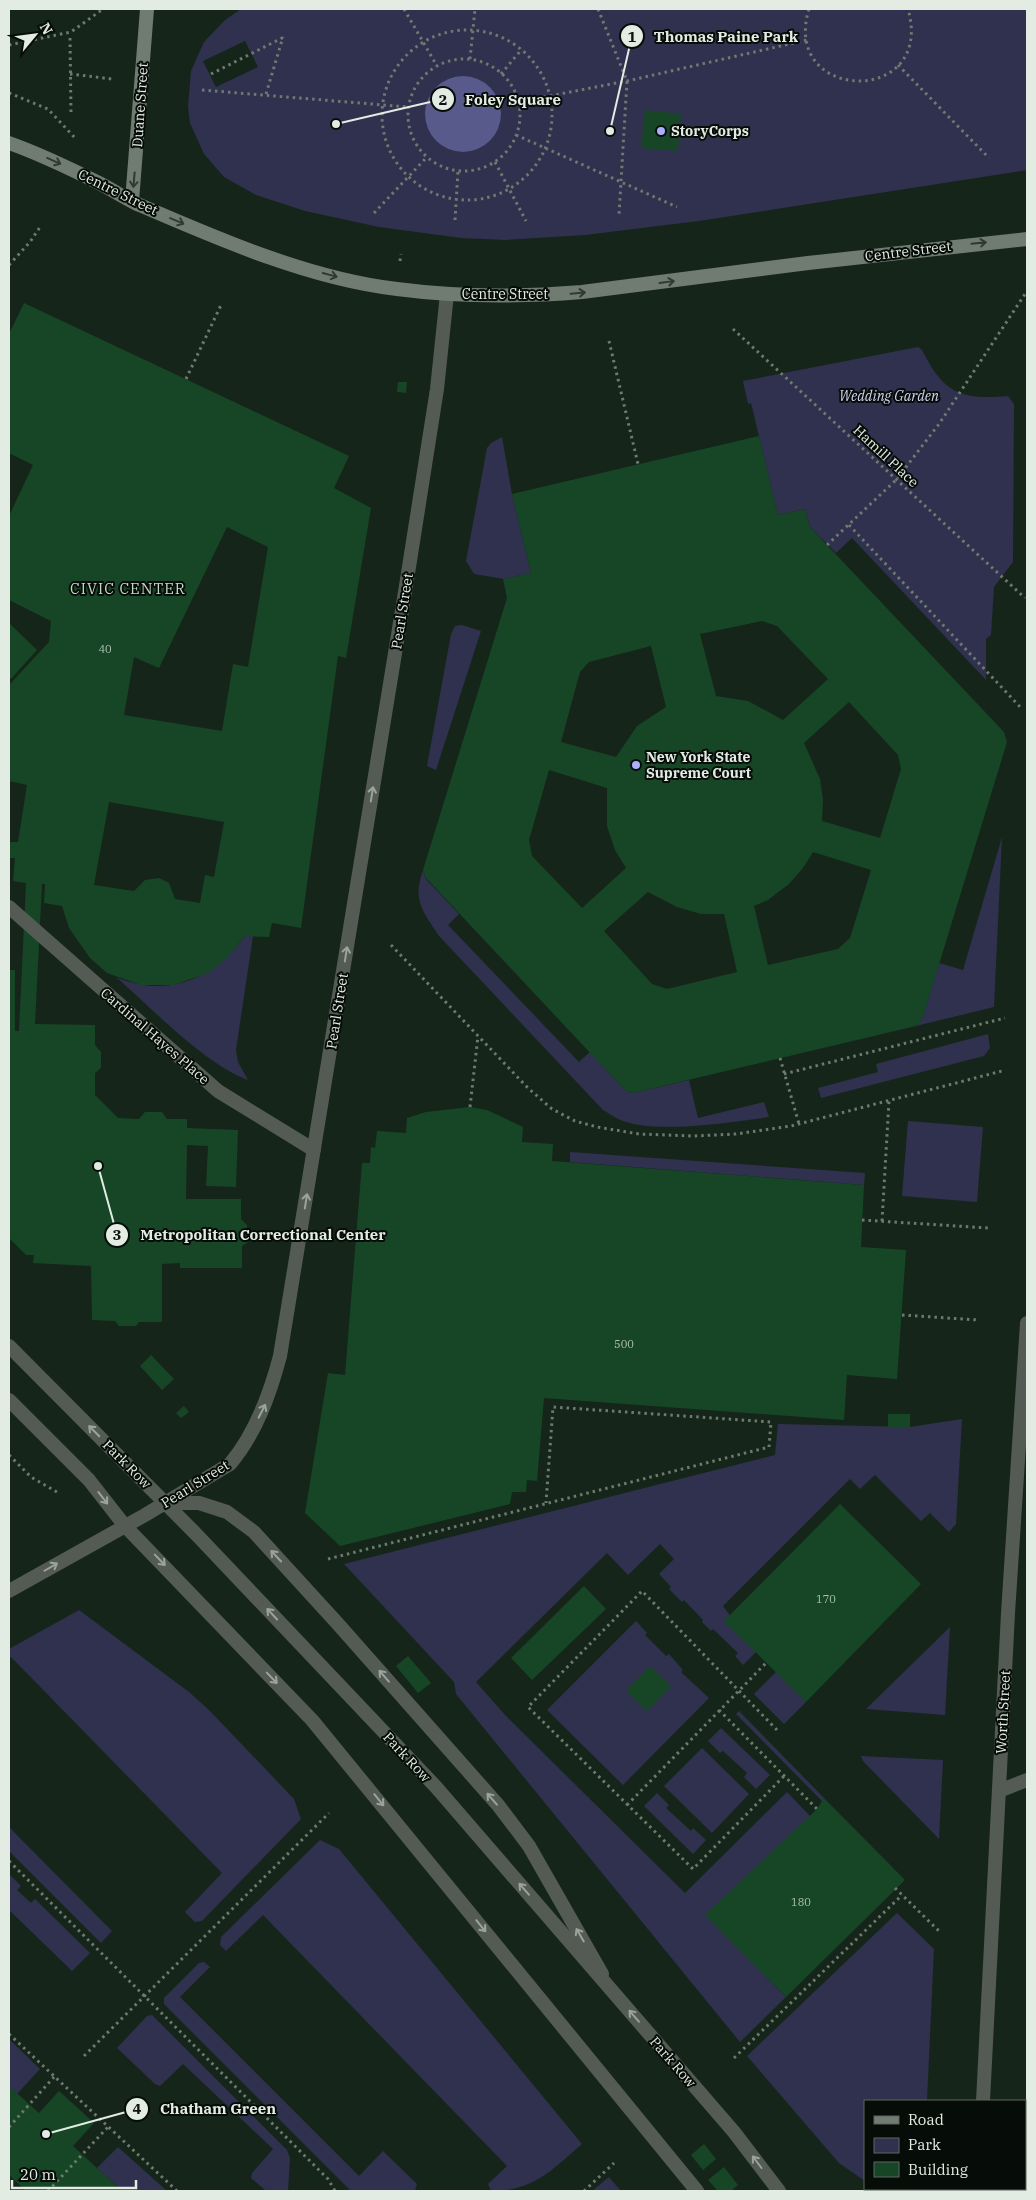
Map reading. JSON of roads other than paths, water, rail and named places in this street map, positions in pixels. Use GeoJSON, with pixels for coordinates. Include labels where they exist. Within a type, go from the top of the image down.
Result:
{"type":"FeatureCollection","features":[{"type":"Feature","properties":{"kind":"main road","name":"Duane Street"},"geometry":{"type":"LineString","coordinates":[[132,202],[147,9]]}},
{"type":"Feature","properties":{"kind":"main road","name":"Centre Street"},"geometry":{"type":"LineString","coordinates":[[9,142],[60,164],[132,202],[230,243],[312,269],[389,288],[447,294],[549,295],[582,292],[827,261],[1027,239]]}},
{"type":"Feature","properties":{"kind":"street","name":"Pearl Street"},"geometry":{"type":"LineString","coordinates":[[9,1591],[166,1503],[230,1464],[238,1454],[270,1394],[280,1356],[435,399],[447,294]]}},
{"type":"Feature","properties":{"kind":"street","name":"Cardinal Hayes Place"},"geometry":{"type":"LineString","coordinates":[[9,907],[218,1091],[314,1150]]}},
{"type":"Feature","properties":{"kind":"street","name":"Worth Street"},"geometry":{"type":"LineString","coordinates":[[983,2100],[1020,1399],[1027,1323]]}},
{"type":"Feature","properties":{"kind":"street","name":"Park Row"},"geometry":{"type":"LineString","coordinates":[[9,1346],[166,1503],[436,1787],[734,2132],[779,2191]]}},
{"type":"Feature","properties":{"kind":"street"},"geometry":{"type":"LineString","coordinates":[[9,1400],[89,1480],[125,1526],[306,1714],[349,1762],[697,2191]]}},
{"type":"Feature","properties":{"kind":"street"},"geometry":{"type":"LineString","coordinates":[[166,1503],[199,1503],[227,1512],[238,1518],[332,1617],[498,1805],[529,1846],[613,1992]]}},
{"type":"Feature","properties":{"kind":"street"},"geometry":{"type":"LineString","coordinates":[[999,1791],[1027,1780]]}},
{"type":"Feature","properties":{"kind":"place","name":"Foley Square"},"geometry":{"type":"Point","coordinates":[336,124]}},
{"type":"Feature","properties":{"kind":"place","name":"Thomas Paine Park"},"geometry":{"type":"Point","coordinates":[610,131]}},
{"type":"Feature","properties":{"kind":"place","name":"StoryCorps"},"geometry":{"type":"Point","coordinates":[661,131]}},
{"type":"Feature","properties":{"kind":"place","name":"New York State Supreme Court"},"geometry":{"type":"Point","coordinates":[636,765]}},
{"type":"Feature","properties":{"kind":"place","name":"Metropolitan Correctional Center"},"geometry":{"type":"Point","coordinates":[98,1166]}},
{"type":"Feature","properties":{"kind":"place","name":"Chatham Green"},"geometry":{"type":"Point","coordinates":[46,2134]}},
{"type":"Feature","properties":{"kind":"district","name":"CIVIC CENTER"},"geometry":{"type":"Point","coordinates":[128,588]}},
{"type":"Feature","properties":{"kind":"park label","name":"Wedding Garden"},"geometry":{"type":"Point","coordinates":[889,396]}}]}
